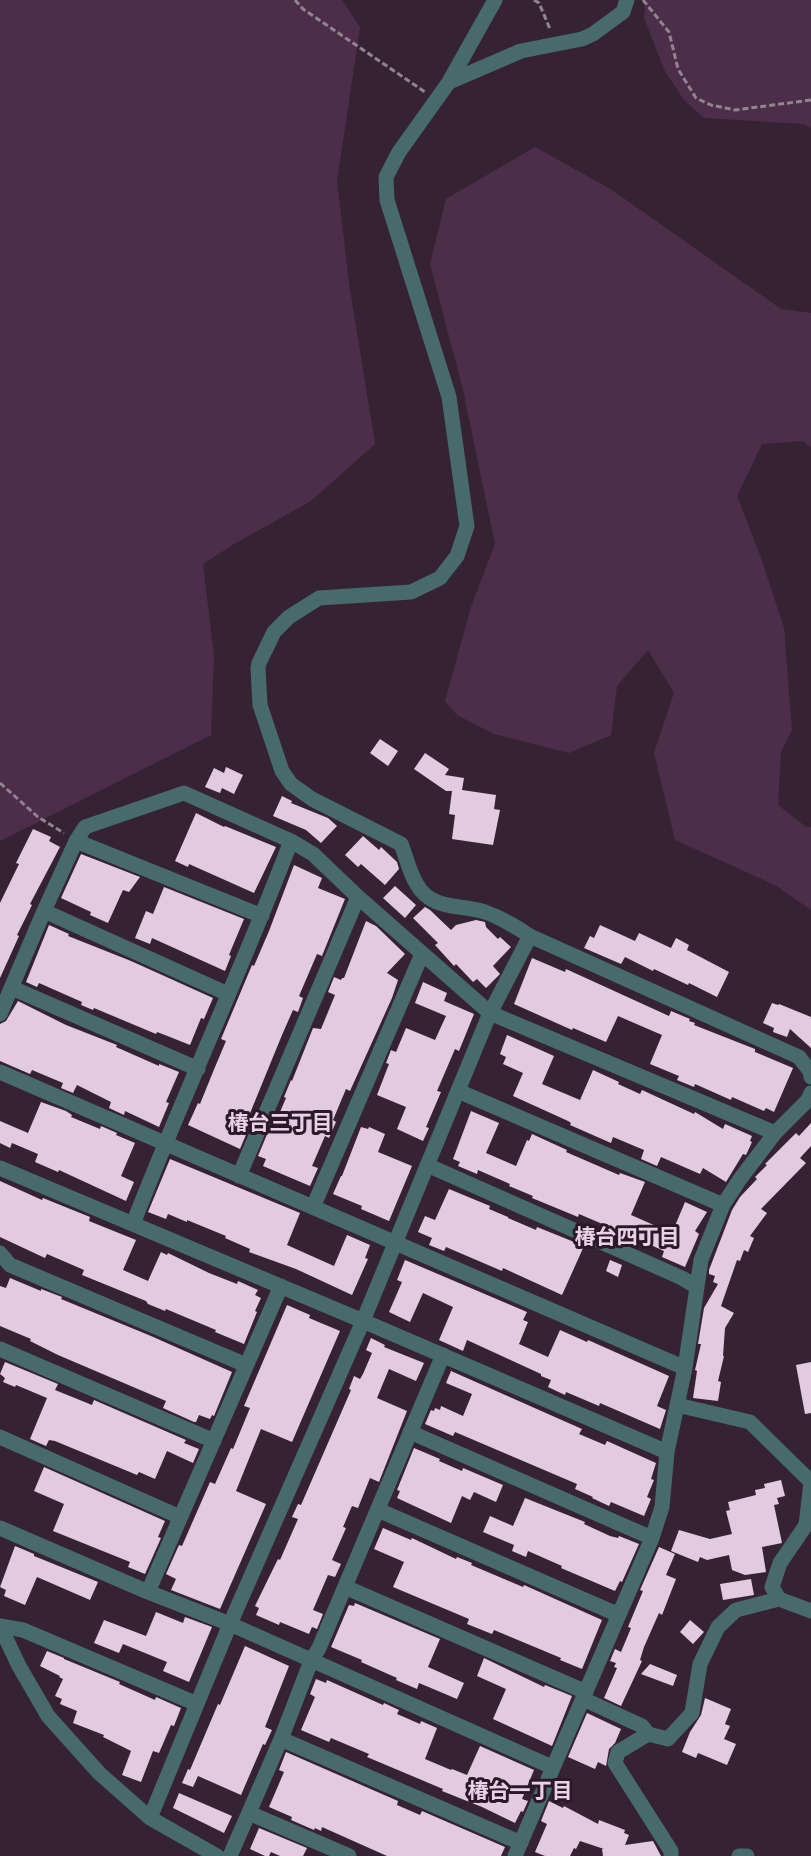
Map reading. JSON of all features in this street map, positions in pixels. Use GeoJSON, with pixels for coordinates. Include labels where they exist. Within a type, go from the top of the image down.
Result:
{"type":"FeatureCollection","features":[{"type":"Feature","properties":{"kind":"street"},"geometry":{"type":"LineString","coordinates":[[495,0],[449,82],[399,152],[386,177],[387,200],[449,397],[467,526],[457,556],[440,578],[411,592],[319,598],[289,617],[274,632],[259,663],[261,705],[282,771],[291,784],[312,799],[401,844],[416,884],[429,898],[448,906],[483,912],[502,919],[530,936],[798,1057],[810,1071],[811,1077]]}},
{"type":"Feature","properties":{"kind":"street"},"geometry":{"type":"LineString","coordinates":[[449,82],[521,51],[570,42],[593,34],[623,12],[627,0]]}},
{"type":"Feature","properties":{"kind":"street"},"geometry":{"type":"LineString","coordinates":[[0,1014],[76,840],[85,827],[184,793],[291,841],[313,854],[358,897],[490,1013],[775,1133]]}},
{"type":"Feature","properties":{"kind":"street"},"geometry":{"type":"LineString","coordinates":[[76,840],[262,916]]}},
{"type":"Feature","properties":{"kind":"street"},"geometry":{"type":"LineString","coordinates":[[133,1224],[164,1143],[198,1069],[291,841]]}},
{"type":"Feature","properties":{"kind":"street"},"geometry":{"type":"LineString","coordinates":[[239,1176],[358,897]]}},
{"type":"Feature","properties":{"kind":"street"},"geometry":{"type":"LineString","coordinates":[[44,911],[228,994]]}},
{"type":"Feature","properties":{"kind":"street"},"geometry":{"type":"LineString","coordinates":[[150,1818],[230,1624],[363,1321],[490,1013],[530,936]]}},
{"type":"Feature","properties":{"kind":"street"},"geometry":{"type":"LineString","coordinates":[[313,1207],[422,954]]}},
{"type":"Feature","properties":{"kind":"street"},"geometry":{"type":"LineString","coordinates":[[12,988],[198,1069]]}},
{"type":"Feature","properties":{"kind":"street"},"geometry":{"type":"LineString","coordinates":[[0,1072],[685,1368]]}},
{"type":"Feature","properties":{"kind":"street"},"geometry":{"type":"LineString","coordinates":[[458,1091],[723,1205]]}},
{"type":"Feature","properties":{"kind":"street"},"geometry":{"type":"LineString","coordinates":[[281,1739],[518,1849],[652,1538],[662,1507],[667,1452],[685,1368],[701,1260],[723,1205],[740,1179],[775,1133],[808,1100],[811,1093]]}},
{"type":"Feature","properties":{"kind":"street"},"geometry":{"type":"LineString","coordinates":[[427,1165],[672,1273],[697,1287]]}},
{"type":"Feature","properties":{"kind":"street"},"geometry":{"type":"LineString","coordinates":[[0,1168],[667,1452]]}},
{"type":"Feature","properties":{"kind":"street"},"geometry":{"type":"LineString","coordinates":[[3,1264],[246,1365]]}},
{"type":"Feature","properties":{"kind":"street"},"geometry":{"type":"LineString","coordinates":[[148,1592],[280,1286]]}},
{"type":"Feature","properties":{"kind":"street"},"geometry":{"type":"LineString","coordinates":[[0,1349],[214,1441]]}},
{"type":"Feature","properties":{"kind":"street"},"geometry":{"type":"LineString","coordinates":[[230,1856],[281,1739],[311,1661],[319,1648],[443,1356]]}},
{"type":"Feature","properties":{"kind":"street"},"geometry":{"type":"LineString","coordinates":[[677,1405],[750,1422],[811,1482],[806,1525],[780,1563],[772,1587],[779,1599]]}},
{"type":"Feature","properties":{"kind":"street"},"geometry":{"type":"LineString","coordinates":[[411,1432],[652,1538]]}},
{"type":"Feature","properties":{"kind":"street"},"geometry":{"type":"LineString","coordinates":[[0,1437],[180,1517]]}},
{"type":"Feature","properties":{"kind":"street"},"geometry":{"type":"LineString","coordinates":[[378,1510],[619,1615]]}},
{"type":"Feature","properties":{"kind":"street"},"geometry":{"type":"LineString","coordinates":[[0,1528],[148,1592],[230,1624],[552,1767]]}},
{"type":"Feature","properties":{"kind":"street"},"geometry":{"type":"LineString","coordinates":[[345,1587],[585,1695],[642,1726],[648,1734],[668,1739],[692,1713],[699,1664],[718,1627],[736,1610],[779,1599],[811,1611]]}},
{"type":"Feature","properties":{"kind":"street"},"geometry":{"type":"LineString","coordinates":[[0,1626],[23,1630],[197,1704]]}},
{"type":"Feature","properties":{"kind":"street"},"geometry":{"type":"LineString","coordinates":[[0,1626],[19,1666],[48,1716],[99,1773],[150,1818],[217,1856]]}},
{"type":"Feature","properties":{"kind":"street"},"geometry":{"type":"LineString","coordinates":[[648,1734],[618,1752],[615,1763],[671,1851],[670,1856]]}},
{"type":"Feature","properties":{"kind":"street"},"geometry":{"type":"LineString","coordinates":[[249,1813],[349,1856]]}},
{"type":"Feature","properties":{"kind":"street"},"geometry":{"type":"LineString","coordinates":[[739,1856],[747,1856]]}},
{"type":"Feature","properties":{"kind":"path"},"geometry":{"type":"LineString","coordinates":[[296,0],[303,9],[436,100]]}},
{"type":"Feature","properties":{"kind":"path"},"geometry":{"type":"LineString","coordinates":[[534,0],[539,3],[556,43]]}},
{"type":"Feature","properties":{"kind":"path"},"geometry":{"type":"LineString","coordinates":[[643,0],[669,32],[678,69],[696,98],[711,105],[735,110],[811,100]]}},
{"type":"Feature","properties":{"kind":"path"},"geometry":{"type":"LineString","coordinates":[[0,783],[38,817],[76,840]]}},
{"type":"Feature","properties":{"kind":"shaded area"},"geometry":{"type":"Polygon","coordinates":[[[0,0],[342,0],[360,27],[337,181],[349,283],[375,444],[311,501],[203,564],[214,656],[211,735],[0,841],[0,0]]]}},
{"type":"Feature","properties":{"kind":"shaded area"},"geometry":{"type":"Polygon","coordinates":[[[646,0],[811,0],[811,128],[804,124],[704,118],[684,100],[665,71],[644,18],[646,0]]]}},
{"type":"Feature","properties":{"kind":"shaded area"},"geometry":{"type":"Polygon","coordinates":[[[535,147],[612,190],[781,309],[811,313],[811,448],[803,441],[762,444],[737,496],[761,558],[784,628],[792,730],[781,752],[778,805],[806,827],[811,827],[811,910],[775,885],[675,840],[654,753],[674,693],[648,650],[617,686],[611,735],[569,753],[494,734],[457,715],[445,701],[471,607],[495,544],[463,390],[430,264],[446,199],[535,147]]]}},
{"type":"Feature","properties":{"kind":"building"},"geometry":{"type":"Polygon","coordinates":[[[380,739],[398,751],[388,766],[370,753],[380,739]]]}},
{"type":"Feature","properties":{"kind":"building"},"geometry":{"type":"Polygon","coordinates":[[[425,753],[449,769],[445,775],[464,778],[462,790],[496,795],[494,809],[500,810],[493,845],[452,839],[455,815],[449,814],[452,791],[446,791],[414,769],[425,753]]]}},
{"type":"Feature","properties":{"kind":"building"},"geometry":{"type":"Polygon","coordinates":[[[226,767],[243,775],[234,794],[222,788],[220,793],[205,787],[214,768],[224,773],[226,767]]]}},
{"type":"Feature","properties":{"kind":"building"},"geometry":{"type":"Polygon","coordinates":[[[282,796],[292,801],[291,803],[328,818],[337,826],[321,843],[306,830],[273,816],[282,796]]]}},
{"type":"Feature","properties":{"kind":"building"},"geometry":{"type":"Polygon","coordinates":[[[196,813],[224,827],[276,847],[254,893],[189,864],[188,867],[175,861],[196,813]]]}},
{"type":"Feature","properties":{"kind":"building"},"geometry":{"type":"Polygon","coordinates":[[[33,829],[51,837],[49,841],[60,847],[30,904],[32,905],[0,978],[0,903],[33,829]]]}},
{"type":"Feature","properties":{"kind":"building"},"geometry":{"type":"Polygon","coordinates":[[[363,836],[379,850],[381,847],[397,862],[399,869],[385,885],[361,864],[358,867],[345,855],[363,836]]]}},
{"type":"Feature","properties":{"kind":"building"},"geometry":{"type":"Polygon","coordinates":[[[81,854],[140,877],[129,892],[123,890],[108,923],[61,898],[81,854]]]}},
{"type":"Feature","properties":{"kind":"building"},"geometry":{"type":"Polygon","coordinates":[[[294,865],[322,878],[318,888],[345,899],[322,956],[317,954],[299,996],[303,998],[298,1012],[293,1010],[282,1035],[246,1123],[250,1125],[240,1149],[188,1125],[198,1103],[200,1104],[226,1041],[221,1039],[269,931],[294,865]]]}},
{"type":"Feature","properties":{"kind":"building"},"geometry":{"type":"Polygon","coordinates":[[[395,886],[416,905],[405,918],[383,898],[395,886]]]}},
{"type":"Feature","properties":{"kind":"building"},"geometry":{"type":"Polygon","coordinates":[[[164,887],[244,919],[225,971],[152,938],[150,944],[135,938],[146,911],[153,914],[164,887]]]}},
{"type":"Feature","properties":{"kind":"building"},"geometry":{"type":"Polygon","coordinates":[[[425,907],[451,930],[456,925],[476,920],[485,922],[486,927],[498,939],[500,937],[511,947],[493,966],[500,974],[486,988],[477,979],[473,982],[456,964],[454,966],[435,945],[438,943],[413,918],[425,907]]]}},
{"type":"Feature","properties":{"kind":"building"},"geometry":{"type":"Polygon","coordinates":[[[366,921],[376,926],[405,954],[387,973],[398,980],[392,998],[350,1091],[346,1089],[333,1120],[336,1122],[329,1138],[325,1136],[312,1166],[318,1168],[310,1186],[263,1166],[266,1159],[258,1156],[268,1132],[271,1133],[313,1028],[321,1029],[335,995],[328,992],[334,977],[341,980],[344,978],[366,921]]]}},
{"type":"Feature","properties":{"kind":"building"},"geometry":{"type":"Polygon","coordinates":[[[49,925],[69,934],[68,936],[213,998],[204,1019],[201,1018],[190,1045],[157,1032],[156,1034],[94,1008],[93,1010],[81,1005],[82,1002],[39,983],[37,987],[26,982],[49,925]]]}},
{"type":"Feature","properties":{"kind":"building"},"geometry":{"type":"Polygon","coordinates":[[[600,925],[635,941],[639,933],[671,948],[676,938],[689,945],[687,950],[729,972],[717,997],[625,957],[621,964],[584,948],[590,936],[594,938],[600,925]]]}},
{"type":"Feature","properties":{"kind":"building"},"geometry":{"type":"Polygon","coordinates":[[[532,958],[565,972],[566,969],[669,1016],[671,1011],[690,1019],[689,1021],[695,1023],[694,1025],[755,1049],[755,1052],[793,1068],[774,1112],[766,1108],[764,1111],[732,1097],[731,1100],[695,1084],[694,1087],[677,1080],[679,1076],[650,1064],[662,1035],[618,1016],[606,1042],[573,1028],[572,1030],[514,1004],[532,958]]]}},
{"type":"Feature","properties":{"kind":"building"},"geometry":{"type":"Polygon","coordinates":[[[423,982],[447,993],[444,1001],[474,1014],[459,1051],[455,1049],[437,1091],[441,1092],[426,1127],[429,1128],[423,1141],[397,1129],[406,1107],[377,1095],[389,1064],[386,1063],[391,1050],[396,1052],[406,1028],[435,1040],[446,1016],[415,1003],[423,982]]]}},
{"type":"Feature","properties":{"kind":"building"},"geometry":{"type":"Polygon","coordinates":[[[18,1001],[66,1025],[117,1045],[116,1047],[159,1066],[159,1064],[179,1072],[166,1102],[169,1103],[159,1127],[125,1111],[124,1115],[109,1108],[111,1102],[77,1085],[73,1093],[61,1088],[63,1083],[32,1070],[30,1074],[0,1061],[0,1024],[6,1021],[18,1001]]]}},
{"type":"Feature","properties":{"kind":"building"},"geometry":{"type":"Polygon","coordinates":[[[772,1003],[811,1017],[811,1048],[790,1029],[787,1037],[773,1032],[774,1028],[763,1023],[772,1003]]]}},
{"type":"Feature","properties":{"kind":"building"},"geometry":{"type":"Polygon","coordinates":[[[507,1035],[554,1056],[542,1084],[580,1100],[593,1070],[640,1094],[642,1090],[694,1114],[695,1112],[723,1129],[725,1124],[752,1136],[750,1141],[752,1142],[746,1155],[743,1154],[726,1182],[703,1168],[700,1174],[661,1157],[657,1166],[641,1159],[644,1150],[613,1137],[611,1143],[570,1125],[568,1121],[513,1096],[523,1073],[503,1064],[506,1057],[500,1054],[507,1035]]]}},
{"type":"Feature","properties":{"kind":"building"},"geometry":{"type":"Polygon","coordinates":[[[41,1102],[66,1111],[72,1115],[71,1117],[100,1129],[101,1126],[135,1143],[121,1176],[134,1182],[126,1201],[59,1170],[58,1172],[35,1162],[38,1154],[12,1143],[10,1148],[0,1143],[0,1121],[28,1133],[41,1102]]]}},
{"type":"Feature","properties":{"kind":"building"},"geometry":{"type":"Polygon","coordinates":[[[471,1111],[499,1123],[486,1153],[516,1166],[532,1134],[619,1175],[620,1173],[645,1182],[631,1215],[672,1233],[685,1202],[707,1212],[695,1231],[699,1234],[685,1267],[662,1257],[664,1251],[640,1240],[579,1214],[578,1217],[532,1198],[533,1196],[509,1186],[510,1184],[478,1170],[477,1174],[458,1166],[460,1162],[453,1159],[471,1111]]]}},
{"type":"Feature","properties":{"kind":"building"},"geometry":{"type":"Polygon","coordinates":[[[811,1123],[811,1146],[800,1158],[806,1163],[761,1209],[767,1213],[750,1236],[754,1238],[748,1252],[744,1250],[740,1261],[737,1260],[721,1306],[734,1313],[725,1328],[724,1356],[718,1381],[721,1382],[718,1401],[693,1398],[704,1308],[718,1284],[713,1282],[715,1276],[709,1274],[709,1270],[732,1210],[740,1197],[757,1179],[755,1177],[767,1165],[765,1164],[796,1133],[799,1136],[811,1123]]]}},
{"type":"Feature","properties":{"kind":"building"},"geometry":{"type":"Polygon","coordinates":[[[361,1127],[368,1129],[369,1127],[385,1134],[378,1152],[412,1166],[389,1221],[333,1194],[361,1127]]]}},
{"type":"Feature","properties":{"kind":"building"},"geometry":{"type":"Polygon","coordinates":[[[170,1159],[300,1213],[287,1245],[334,1266],[347,1235],[370,1245],[365,1258],[368,1259],[352,1295],[296,1269],[249,1252],[250,1249],[225,1238],[226,1236],[187,1220],[187,1222],[168,1214],[166,1219],[148,1212],[170,1159]]]}},
{"type":"Feature","properties":{"kind":"building"},"geometry":{"type":"Polygon","coordinates":[[[0,1181],[42,1200],[43,1198],[90,1217],[89,1221],[136,1240],[123,1270],[148,1281],[161,1252],[237,1284],[238,1281],[258,1290],[255,1295],[261,1298],[244,1344],[215,1332],[216,1330],[82,1275],[84,1270],[47,1254],[45,1258],[0,1237],[0,1181]]]}},
{"type":"Feature","properties":{"kind":"building"},"geometry":{"type":"Polygon","coordinates":[[[449,1189],[490,1206],[489,1209],[536,1230],[537,1227],[584,1246],[562,1295],[503,1268],[502,1271],[446,1247],[444,1251],[429,1245],[432,1238],[418,1232],[425,1216],[435,1220],[449,1189]]]}},
{"type":"Feature","properties":{"kind":"building"},"geometry":{"type":"Polygon","coordinates":[[[405,1260],[527,1312],[523,1320],[528,1322],[519,1344],[548,1357],[560,1330],[669,1376],[657,1406],[666,1410],[660,1429],[600,1403],[599,1406],[566,1392],[565,1395],[548,1387],[551,1380],[541,1374],[467,1340],[463,1351],[439,1340],[453,1307],[423,1293],[410,1322],[389,1312],[402,1282],[397,1280],[405,1260]]]}},
{"type":"Feature","properties":{"kind":"building"},"geometry":{"type":"Polygon","coordinates":[[[610,1260],[622,1265],[618,1277],[606,1271],[610,1260]]]}},
{"type":"Feature","properties":{"kind":"building"},"geometry":{"type":"Polygon","coordinates":[[[10,1278],[62,1297],[61,1299],[232,1372],[214,1416],[212,1415],[210,1419],[199,1415],[194,1422],[163,1408],[166,1401],[58,1355],[30,1341],[31,1339],[0,1326],[0,1286],[6,1288],[10,1278]]]}},
{"type":"Feature","properties":{"kind":"building"},"geometry":{"type":"Polygon","coordinates":[[[287,1305],[310,1315],[309,1318],[340,1331],[292,1442],[261,1429],[236,1491],[266,1504],[220,1609],[171,1590],[176,1579],[166,1574],[179,1545],[182,1546],[210,1482],[215,1484],[231,1448],[233,1449],[250,1408],[244,1406],[287,1305]]]}},
{"type":"Feature","properties":{"kind":"building"},"geometry":{"type":"Polygon","coordinates":[[[371,1338],[385,1345],[384,1347],[424,1363],[416,1381],[389,1369],[377,1398],[407,1411],[379,1482],[370,1478],[358,1508],[352,1506],[343,1527],[346,1528],[332,1560],[341,1564],[335,1577],[328,1575],[313,1610],[323,1614],[317,1629],[312,1627],[309,1634],[256,1615],[259,1608],[255,1606],[278,1559],[280,1560],[298,1519],[292,1517],[298,1504],[301,1505],[351,1390],[349,1389],[354,1376],[360,1379],[363,1374],[372,1353],[366,1350],[371,1338]]]}},
{"type":"Feature","properties":{"kind":"building"},"geometry":{"type":"Polygon","coordinates":[[[5,1362],[58,1384],[55,1390],[92,1405],[94,1400],[186,1440],[184,1443],[199,1449],[193,1463],[167,1451],[155,1479],[139,1472],[137,1475],[55,1441],[49,1440],[46,1446],[30,1439],[47,1398],[3,1382],[5,1378],[0,1374],[5,1362]]]}},
{"type":"Feature","properties":{"kind":"building"},"geometry":{"type":"Polygon","coordinates":[[[811,1362],[811,1413],[805,1414],[796,1365],[811,1362]]]}},
{"type":"Feature","properties":{"kind":"building"},"geometry":{"type":"Polygon","coordinates":[[[451,1371],[582,1429],[579,1434],[605,1445],[607,1441],[656,1463],[651,1479],[654,1480],[647,1497],[651,1499],[644,1516],[611,1502],[609,1506],[575,1489],[577,1484],[455,1432],[453,1436],[425,1424],[431,1410],[434,1411],[435,1408],[440,1410],[441,1406],[463,1416],[472,1394],[446,1383],[451,1371]]]}},
{"type":"Feature","properties":{"kind":"building"},"geometry":{"type":"Polygon","coordinates":[[[414,1448],[462,1471],[463,1468],[503,1485],[496,1502],[474,1492],[470,1500],[462,1496],[451,1523],[397,1498],[400,1491],[397,1490],[414,1448]]]}},
{"type":"Feature","properties":{"kind":"building"},"geometry":{"type":"Polygon","coordinates":[[[44,1467],[165,1521],[158,1537],[161,1538],[145,1574],[128,1567],[130,1562],[53,1531],[64,1504],[34,1491],[44,1467]]]}},
{"type":"Feature","properties":{"kind":"building"},"geometry":{"type":"Polygon","coordinates":[[[781,1480],[785,1496],[777,1498],[779,1504],[774,1505],[782,1543],[762,1547],[766,1572],[745,1575],[732,1570],[729,1555],[707,1560],[700,1557],[698,1562],[671,1551],[679,1530],[710,1539],[732,1534],[726,1511],[730,1510],[728,1502],[756,1495],[755,1490],[765,1488],[764,1484],[781,1480]]]}},
{"type":"Feature","properties":{"kind":"building"},"geometry":{"type":"Polygon","coordinates":[[[525,1498],[585,1522],[584,1524],[610,1536],[618,1538],[619,1536],[639,1544],[622,1582],[620,1581],[615,1591],[528,1551],[526,1557],[512,1551],[514,1545],[483,1532],[490,1516],[513,1526],[525,1498]]]}},
{"type":"Feature","properties":{"kind":"building"},"geometry":{"type":"Polygon","coordinates":[[[383,1528],[411,1540],[412,1538],[456,1559],[457,1557],[472,1563],[471,1565],[523,1587],[524,1585],[602,1620],[582,1669],[494,1630],[492,1634],[467,1624],[469,1619],[393,1587],[404,1562],[374,1549],[383,1528]]]}},
{"type":"Feature","properties":{"kind":"building"},"geometry":{"type":"Polygon","coordinates":[[[15,1546],[98,1582],[90,1600],[37,1577],[25,1605],[4,1596],[6,1590],[0,1587],[15,1546]]]}},
{"type":"Feature","properties":{"kind":"building"},"geometry":{"type":"Polygon","coordinates":[[[659,1547],[675,1554],[666,1575],[676,1579],[662,1615],[659,1613],[644,1647],[640,1660],[642,1661],[621,1706],[604,1698],[617,1668],[614,1667],[616,1663],[610,1661],[615,1649],[621,1652],[631,1628],[628,1627],[643,1591],[640,1590],[659,1547]]]}},
{"type":"Feature","properties":{"kind":"building"},"geometry":{"type":"Polygon","coordinates":[[[751,1579],[754,1595],[723,1600],[720,1584],[751,1579]]]}},
{"type":"Feature","properties":{"kind":"building"},"geometry":{"type":"Polygon","coordinates":[[[355,1603],[440,1639],[428,1667],[464,1683],[457,1699],[419,1683],[417,1689],[361,1662],[362,1660],[331,1647],[349,1605],[354,1606],[355,1603]]]}},
{"type":"Feature","properties":{"kind":"building"},"geometry":{"type":"Polygon","coordinates":[[[156,1612],[183,1623],[185,1617],[212,1627],[189,1682],[163,1671],[167,1662],[123,1644],[119,1653],[94,1643],[104,1620],[146,1636],[156,1612]]]}},
{"type":"Feature","properties":{"kind":"building"},"geometry":{"type":"Polygon","coordinates":[[[690,1620],[704,1632],[693,1644],[680,1632],[690,1620]]]}},
{"type":"Feature","properties":{"kind":"building"},"geometry":{"type":"Polygon","coordinates":[[[245,1646],[289,1666],[265,1727],[272,1730],[265,1745],[263,1744],[241,1795],[198,1776],[193,1787],[182,1783],[188,1769],[190,1770],[218,1704],[220,1705],[245,1646]]]}},
{"type":"Feature","properties":{"kind":"building"},"geometry":{"type":"Polygon","coordinates":[[[47,1651],[120,1682],[119,1684],[155,1700],[156,1697],[181,1708],[159,1753],[153,1751],[141,1782],[122,1775],[131,1751],[103,1737],[104,1735],[73,1723],[77,1711],[60,1704],[62,1699],[55,1696],[63,1679],[40,1666],[47,1651]]]}},
{"type":"Feature","properties":{"kind":"building"},"geometry":{"type":"Polygon","coordinates":[[[484,1658],[544,1687],[545,1685],[572,1696],[552,1746],[493,1719],[506,1689],[477,1676],[484,1658]]]}},
{"type":"Feature","properties":{"kind":"building"},"geometry":{"type":"Polygon","coordinates":[[[650,1664],[677,1675],[673,1686],[641,1674],[650,1664]]]}},
{"type":"Feature","properties":{"kind":"building"},"geometry":{"type":"Polygon","coordinates":[[[316,1679],[326,1683],[327,1680],[383,1705],[384,1703],[399,1710],[397,1714],[420,1724],[421,1721],[437,1728],[425,1759],[451,1770],[467,1775],[480,1746],[534,1770],[522,1799],[528,1801],[523,1812],[521,1811],[515,1823],[367,1757],[369,1754],[331,1738],[329,1742],[301,1730],[315,1697],[310,1694],[316,1679]]]}},
{"type":"Feature","properties":{"kind":"building"},"geometry":{"type":"Polygon","coordinates":[[[705,1698],[731,1709],[725,1724],[730,1726],[724,1739],[736,1744],[727,1765],[698,1753],[696,1758],[682,1752],[690,1732],[701,1715],[705,1698]]]}},
{"type":"Feature","properties":{"kind":"building"},"geometry":{"type":"Polygon","coordinates":[[[587,1713],[621,1729],[615,1743],[609,1749],[606,1766],[598,1762],[595,1769],[568,1757],[587,1713]]]}},
{"type":"Feature","properties":{"kind":"building"},"geometry":{"type":"Polygon","coordinates":[[[286,1752],[398,1801],[397,1805],[420,1815],[422,1811],[505,1847],[501,1856],[387,1856],[322,1827],[321,1831],[315,1828],[314,1830],[291,1820],[292,1817],[269,1807],[284,1772],[279,1770],[286,1752]]]}},
{"type":"Feature","properties":{"kind":"building"},"geometry":{"type":"Polygon","coordinates":[[[179,1793],[232,1816],[224,1833],[173,1808],[179,1793]]]}},
{"type":"Feature","properties":{"kind":"building"},"geometry":{"type":"Polygon","coordinates":[[[549,1801],[563,1808],[564,1806],[598,1824],[599,1820],[625,1830],[624,1833],[629,1835],[625,1845],[653,1841],[661,1856],[603,1856],[602,1849],[604,1849],[580,1841],[570,1856],[545,1856],[535,1852],[547,1824],[541,1821],[549,1801]]]}},
{"type":"Feature","properties":{"kind":"building"},"geometry":{"type":"Polygon","coordinates":[[[259,1828],[307,1848],[303,1856],[280,1856],[271,1852],[269,1856],[265,1856],[250,1849],[259,1828]]]}},
{"type":"Feature","properties":{"kind":"district","name":"椿台三丁目"},"geometry":{"type":"Point","coordinates":[280,1124]}},
{"type":"Feature","properties":{"kind":"district","name":"椿台四丁目"},"geometry":{"type":"Point","coordinates":[627,1238]}},
{"type":"Feature","properties":{"kind":"district","name":"椿台一丁目"},"geometry":{"type":"Point","coordinates":[520,1792]}}]}
